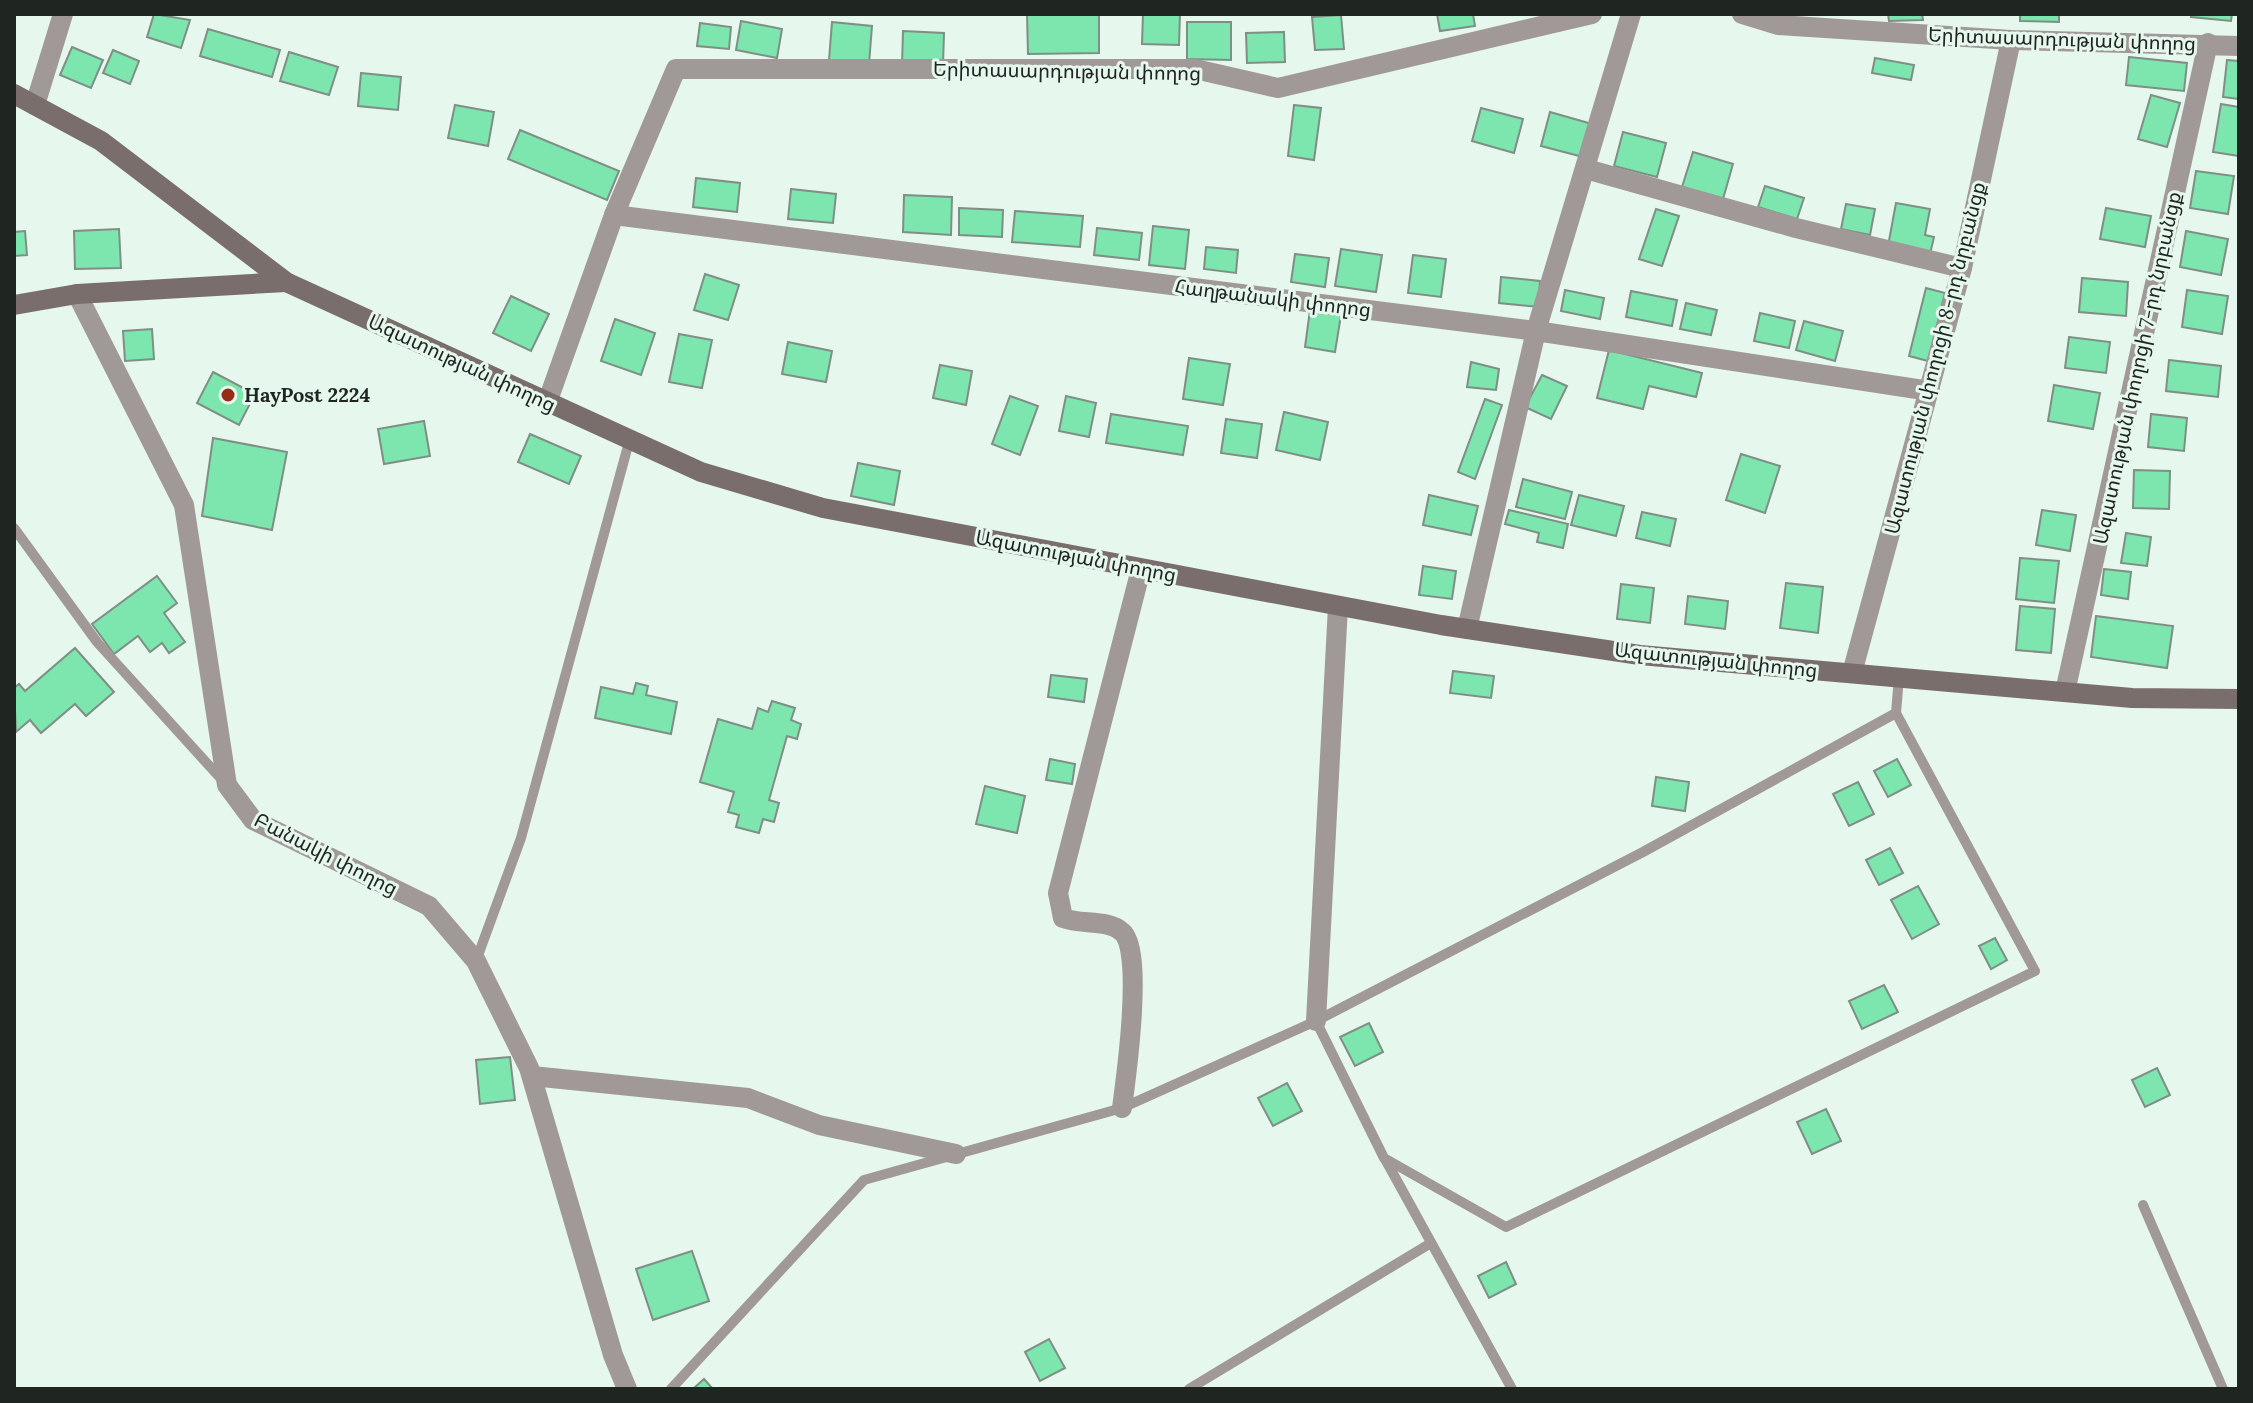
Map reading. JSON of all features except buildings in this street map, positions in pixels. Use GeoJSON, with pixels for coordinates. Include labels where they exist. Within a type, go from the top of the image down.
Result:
{"type":"FeatureCollection","features":[{"type":"Feature","properties":{"kind":"street"},"geometry":{"type":"LineString","coordinates":[[35,105],[63,14]]}},
{"type":"Feature","properties":{"kind":"street","name":"Երիտասարդության փողոց"},"geometry":{"type":"LineString","coordinates":[[614,215],[676,69],[1195,69],[1278,88],[1592,14]]}},
{"type":"Feature","properties":{"kind":"street"},"geometry":{"type":"LineString","coordinates":[[1467,629],[1536,331],[1631,14]]}},
{"type":"Feature","properties":{"kind":"street","name":"Երիտասարդության փողոց"},"geometry":{"type":"LineString","coordinates":[[1742,14],[1778,25],[2011,40],[2239,46]]}},
{"type":"Feature","properties":{"kind":"street","name":"Ազատության փողոցի 8-րդ նրբանցք"},"geometry":{"type":"LineString","coordinates":[[1852,673],[1962,268],[2011,40]]}},
{"type":"Feature","properties":{"kind":"street","name":"Ազատության փողոցի 7-րդ նրբանցք"},"geometry":{"type":"LineString","coordinates":[[2065,692],[2208,43]]}},
{"type":"Feature","properties":{"kind":"street","name":"Ազատության փողոց"},"geometry":{"type":"LineString","coordinates":[[14,94],[101,141],[286,282],[629,442],[701,472],[823,508],[1338,606],[1640,655],[2132,698],[2239,699]]}},
{"type":"Feature","properties":{"kind":"street"},"geometry":{"type":"LineString","coordinates":[[1586,169],[1796,228],[1962,268]]}},
{"type":"Feature","properties":{"kind":"street"},"geometry":{"type":"LineString","coordinates":[[547,403],[614,215]]}},
{"type":"Feature","properties":{"kind":"street","name":"Հաղթանակի փողոց"},"geometry":{"type":"LineString","coordinates":[[614,215],[1536,331],[1930,391]]}},
{"type":"Feature","properties":{"kind":"street"},"geometry":{"type":"LineString","coordinates":[[14,305],[77,294],[286,282]]}},
{"type":"Feature","properties":{"kind":"street","name":"Բանակի փողոց"},"geometry":{"type":"LineString","coordinates":[[77,294],[184,505],[227,785],[253,820],[429,906],[476,961],[532,1076],[613,1355],[627,1389]]}},
{"type":"Feature","properties":{"kind":"street"},"geometry":{"type":"LineString","coordinates":[[1122,1108],[1131,1013],[1130,946],[1125,933],[1114,927],[1076,923],[1063,918],[1058,893],[1141,569]]}},
{"type":"Feature","properties":{"kind":"street"},"geometry":{"type":"LineString","coordinates":[[1316,1021],[1338,606]]}},
{"type":"Feature","properties":{"kind":"street"},"geometry":{"type":"LineString","coordinates":[[532,1076],[748,1098],[819,1125],[956,1154]]}},
{"type":"Feature","properties":{"kind":"lane"},"geometry":{"type":"LineString","coordinates":[[476,961],[521,838],[629,442]]}},
{"type":"Feature","properties":{"kind":"lane"},"geometry":{"type":"LineString","coordinates":[[14,528],[97,642],[227,785]]}},
{"type":"Feature","properties":{"kind":"lane"},"geometry":{"type":"LineString","coordinates":[[1384,1158],[1506,1227],[2035,971],[1896,713],[1899,677]]}},
{"type":"Feature","properties":{"kind":"lane"},"geometry":{"type":"LineString","coordinates":[[671,1389],[864,1180],[1122,1108],[1316,1021],[1643,852],[1896,713]]}},
{"type":"Feature","properties":{"kind":"lane"},"geometry":{"type":"LineString","coordinates":[[1316,1021],[1384,1158],[1512,1389]]}},
{"type":"Feature","properties":{"kind":"lane"},"geometry":{"type":"LineString","coordinates":[[2143,1205],[2223,1389]]}},
{"type":"Feature","properties":{"kind":"lane"},"geometry":{"type":"LineString","coordinates":[[1189,1389],[1431,1243]]}},
{"type":"Feature","properties":{"kind":"place","name":"HayPost 2224"},"geometry":{"type":"Point","coordinates":[228,395]}}]}
